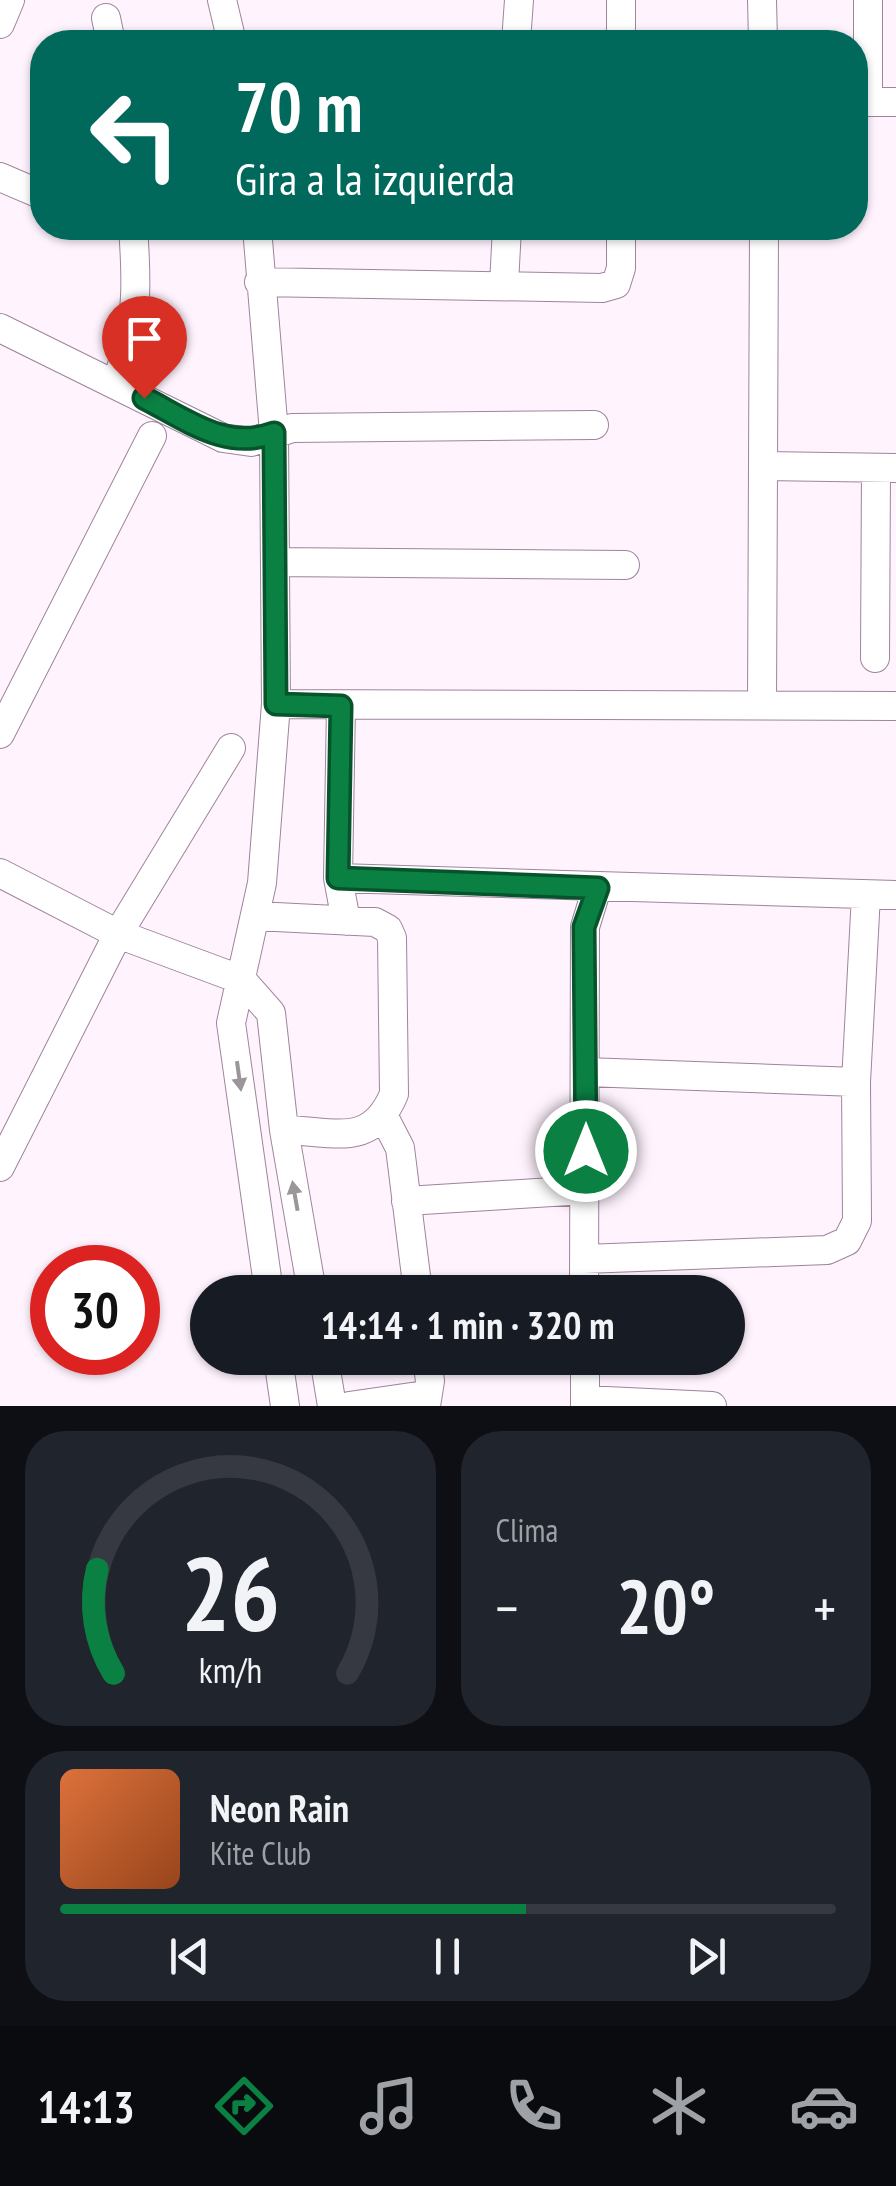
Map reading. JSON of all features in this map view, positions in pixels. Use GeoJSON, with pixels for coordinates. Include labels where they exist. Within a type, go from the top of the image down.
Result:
{"type":"FeatureCollection","features":[{"type":"Feature","properties":{"kind":"street"},"geometry":{"type":"LineString","coordinates":[[0,24],[10,0]]}},
{"type":"Feature","properties":{"kind":"street"},"geometry":{"type":"LineString","coordinates":[[222,0],[229,30]]}},
{"type":"Feature","properties":{"kind":"street"},"geometry":{"type":"LineString","coordinates":[[517,30],[519,0]]}},
{"type":"Feature","properties":{"kind":"street"},"geometry":{"type":"LineString","coordinates":[[621,0],[621,30]]}},
{"type":"Feature","properties":{"kind":"street"},"geometry":{"type":"LineString","coordinates":[[762,0],[763,30]]}},
{"type":"Feature","properties":{"kind":"street"},"geometry":{"type":"LineString","coordinates":[[868,0],[873,102]]}},
{"type":"Feature","properties":{"kind":"street"},"geometry":{"type":"LineString","coordinates":[[0,177],[30,190]]}},
{"type":"Feature","properties":{"kind":"street"},"geometry":{"type":"LineString","coordinates":[[116,384],[134,332],[139,282],[131,240]]}},
{"type":"Feature","properties":{"kind":"street"},"geometry":{"type":"LineString","coordinates":[[257,240],[274,433],[276,704],[268,832],[256,916],[231,1023],[267,1275]]}},
{"type":"Feature","properties":{"kind":"street"},"geometry":{"type":"LineString","coordinates":[[504,284],[506,240]]}},
{"type":"Feature","properties":{"kind":"street"},"geometry":{"type":"LineString","coordinates":[[258,282],[602,288],[616,284],[621,268],[621,240]]}},
{"type":"Feature","properties":{"kind":"street"},"geometry":{"type":"LineString","coordinates":[[762,706],[764,240]]}},
{"type":"Feature","properties":{"kind":"street"},"geometry":{"type":"LineString","coordinates":[[0,328],[224,438],[251,442],[292,428],[594,425]]}},
{"type":"Feature","properties":{"kind":"street"},"geometry":{"type":"LineString","coordinates":[[0,734],[152,436]]}},
{"type":"Feature","properties":{"kind":"street"},"geometry":{"type":"LineString","coordinates":[[764,466],[886,468],[875,658]]}},
{"type":"Feature","properties":{"kind":"street"},"geometry":{"type":"LineString","coordinates":[[275,562],[625,565]]}},
{"type":"Feature","properties":{"kind":"street"},"geometry":{"type":"LineString","coordinates":[[276,704],[896,706]]}},
{"type":"Feature","properties":{"kind":"street"},"geometry":{"type":"LineString","coordinates":[[341,706],[338,878],[346,921]]}},
{"type":"Feature","properties":{"kind":"street"},"geometry":{"type":"LineString","coordinates":[[0,1167],[118,934],[231,748]]}},
{"type":"Feature","properties":{"kind":"street"},"geometry":{"type":"LineString","coordinates":[[0,873],[118,934],[242,980],[272,1013],[284,1130],[309,1275]]}},
{"type":"Feature","properties":{"kind":"street"},"geometry":{"type":"LineString","coordinates":[[338,878],[896,896]]}},
{"type":"Feature","properties":{"kind":"street"},"geometry":{"type":"LineString","coordinates":[[584,1275],[584,927],[598,888]]}},
{"type":"Feature","properties":{"kind":"street"},"geometry":{"type":"LineString","coordinates":[[584,1259],[827,1250],[847,1241],[857,1220],[856,1082],[866,896]]}},
{"type":"Feature","properties":{"kind":"street"},"geometry":{"type":"LineString","coordinates":[[256,916],[375,922],[388,929],[392,938],[394,1094],[384,1117],[372,1129],[355,1132],[284,1130]]}},
{"type":"Feature","properties":{"kind":"street"},"geometry":{"type":"LineString","coordinates":[[586,1072],[856,1082]]}},
{"type":"Feature","properties":{"kind":"street"},"geometry":{"type":"LineString","coordinates":[[384,1117],[400,1148],[416,1275]]}},
{"type":"Feature","properties":{"kind":"street"},"geometry":{"type":"LineString","coordinates":[[406,1201],[585,1190]]}},
{"type":"Feature","properties":{"kind":"street"},"geometry":{"type":"LineString","coordinates":[[280,1375],[285,1406]]}},
{"type":"Feature","properties":{"kind":"street"},"geometry":{"type":"LineString","coordinates":[[327,1375],[332,1406]]}},
{"type":"Feature","properties":{"kind":"street"},"geometry":{"type":"LineString","coordinates":[[349,1406],[425,1400],[429,1375]]}},
{"type":"Feature","properties":{"kind":"street"},"geometry":{"type":"LineString","coordinates":[[584,1375],[585,1403],[712,1406]]}},
{"type":"Feature","properties":{"kind":"route"},"geometry":{"type":"LineString","coordinates":[[144,398],[224,438],[251,442],[274,433],[276,704],[341,706],[338,878],[598,888],[584,927],[586,1151]]}}]}
